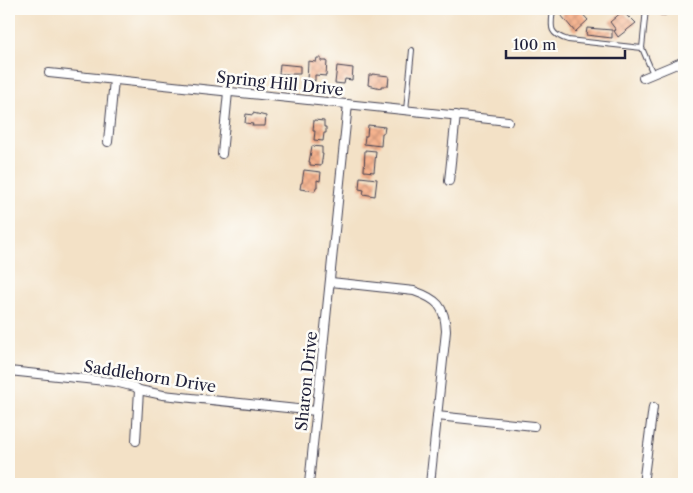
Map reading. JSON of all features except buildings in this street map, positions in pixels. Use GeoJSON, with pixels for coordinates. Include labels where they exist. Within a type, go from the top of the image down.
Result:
{"type":"FeatureCollection","features":[{"type":"Feature","properties":{"kind":"street"},"geometry":{"type":"LineString","coordinates":[[643,78],[684,61]]}},
{"type":"Feature","properties":{"kind":"street","name":"Spring Hill Drive"},"geometry":{"type":"LineString","coordinates":[[49,73],[508,121]]}},
{"type":"Feature","properties":{"kind":"street"},"geometry":{"type":"LineString","coordinates":[[108,142],[114,80]]}},
{"type":"Feature","properties":{"kind":"street"},"geometry":{"type":"LineString","coordinates":[[222,154],[228,92]]}},
{"type":"Feature","properties":{"kind":"street","name":"Sharon Drive"},"geometry":{"type":"LineString","coordinates":[[309,484],[348,104]]}},
{"type":"Feature","properties":{"kind":"street"},"geometry":{"type":"LineString","coordinates":[[449,181],[456,115]]}},
{"type":"Feature","properties":{"kind":"street"},"geometry":{"type":"LineString","coordinates":[[331,282],[414,291],[432,298],[440,307],[445,319],[446,331],[430,484]]}},
{"type":"Feature","properties":{"kind":"street","name":"Saddlehorn Drive"},"geometry":{"type":"LineString","coordinates":[[9,371],[107,381],[163,395],[316,411]]}},
{"type":"Feature","properties":{"kind":"street"},"geometry":{"type":"LineString","coordinates":[[136,440],[139,390]]}},
{"type":"Feature","properties":{"kind":"street"},"geometry":{"type":"LineString","coordinates":[[644,484],[653,407]]}},
{"type":"Feature","properties":{"kind":"street"},"geometry":{"type":"LineString","coordinates":[[437,416],[534,426]]}},
{"type":"Feature","properties":{"kind":"lane"},"geometry":{"type":"LineString","coordinates":[[553,9],[551,27],[554,34],[558,37],[568,40],[642,48]]}},
{"type":"Feature","properties":{"kind":"lane"},"geometry":{"type":"LineString","coordinates":[[646,9],[642,48],[653,74]]}},
{"type":"Feature","properties":{"kind":"lane"},"geometry":{"type":"LineString","coordinates":[[406,110],[412,50]]}}]}
